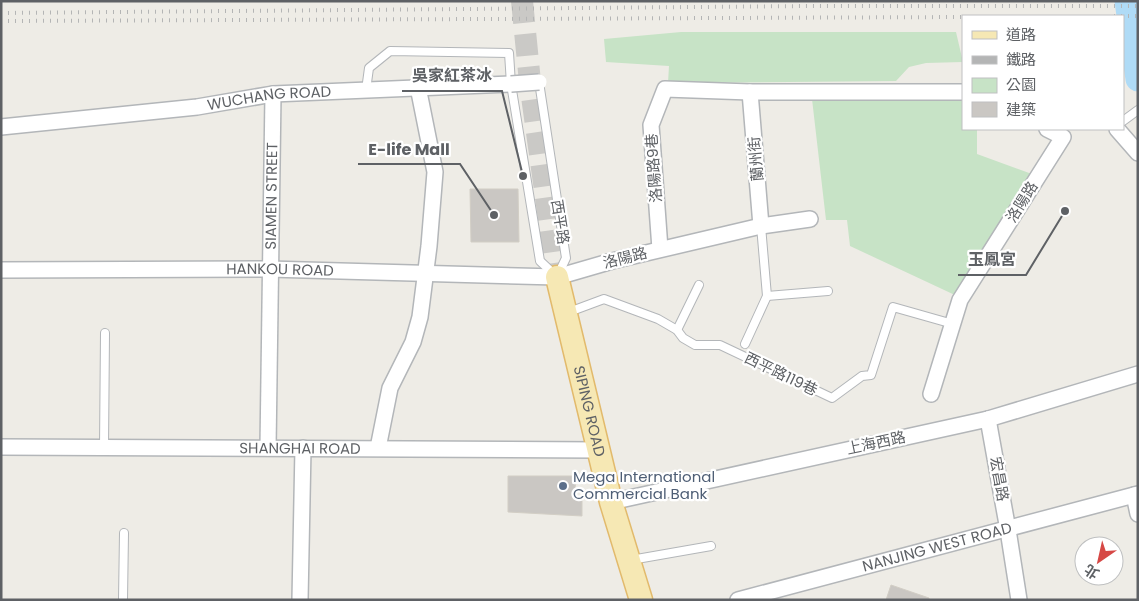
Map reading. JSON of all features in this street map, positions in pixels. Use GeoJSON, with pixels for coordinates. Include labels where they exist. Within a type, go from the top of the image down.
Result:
{"type":"FeatureCollection","features":[{"type":"Feature","properties":{"kind":"main road","name":"SIPING ROAD"},"geometry":{"type":"LineString","coordinates":[[557,277],[611,502],[641,600]]}},
{"type":"Feature","properties":{"kind":"street","name":"WUCHANG ROAD"},"geometry":{"type":"LineString","coordinates":[[1,127],[197,107],[272,94],[539,82]]}},
{"type":"Feature","properties":{"kind":"street"},"geometry":{"type":"LineString","coordinates":[[378,448],[390,388],[413,342],[420,318],[430,246],[435,172],[418,88]]}},
{"type":"Feature","properties":{"kind":"street","name":"洛陽路9巷"},"geometry":{"type":"LineString","coordinates":[[660,249],[651,125],[665,89],[750,92]]}},
{"type":"Feature","properties":{"kind":"street"},"geometry":{"type":"LineString","coordinates":[[750,92],[962,92]]}},
{"type":"Feature","properties":{"kind":"street","name":"蘭州街"},"geometry":{"type":"LineString","coordinates":[[750,92],[761,226]]}},
{"type":"Feature","properties":{"kind":"street","name":"SIAMEN STREET"},"geometry":{"type":"LineString","coordinates":[[268,448],[272,94]]}},
{"type":"Feature","properties":{"kind":"street","name":"洛陽路"},"geometry":{"type":"LineString","coordinates":[[931,394],[960,300],[1063,137],[1049,130]]}},
{"type":"Feature","properties":{"kind":"street"},"geometry":{"type":"LineString","coordinates":[[1118,130],[1138,153]]}},
{"type":"Feature","properties":{"kind":"street","name":"洛陽路"},"geometry":{"type":"LineString","coordinates":[[557,277],[660,249],[761,226],[810,219]]}},
{"type":"Feature","properties":{"kind":"street","name":"HANKOU ROAD"},"geometry":{"type":"LineString","coordinates":[[1,270],[269,269],[557,277]]}},
{"type":"Feature","properties":{"kind":"street","name":"上海西路"},"geometry":{"type":"LineString","coordinates":[[611,502],[988,419],[1138,374]]}},
{"type":"Feature","properties":{"kind":"street","name":"宏昌路"},"geometry":{"type":"LineString","coordinates":[[988,419],[1019,600]]}},
{"type":"Feature","properties":{"kind":"street","name":"SHANGHAI ROAD"},"geometry":{"type":"LineString","coordinates":[[1,448],[599,450]]}},
{"type":"Feature","properties":{"kind":"street"},"geometry":{"type":"LineString","coordinates":[[300,600],[303,448]]}},
{"type":"Feature","properties":{"kind":"street"},"geometry":{"type":"LineString","coordinates":[[1136,495],[1138,514]]}},
{"type":"Feature","properties":{"kind":"street","name":"NANJING WEST ROAD"},"geometry":{"type":"LineString","coordinates":[[738,600],[1136,495]]}},
{"type":"Feature","properties":{"kind":"lane","name":"西平路"},"geometry":{"type":"LineString","coordinates":[[366,90],[369,68],[390,51],[509,53],[511,84],[540,261],[557,277],[566,258],[539,82]]}},
{"type":"Feature","properties":{"kind":"lane"},"geometry":{"type":"LineString","coordinates":[[1124,120],[1138,110]]}},
{"type":"Feature","properties":{"kind":"lane"},"geometry":{"type":"LineString","coordinates":[[745,344],[767,296],[761,226]]}},
{"type":"Feature","properties":{"kind":"lane"},"geometry":{"type":"LineString","coordinates":[[677,330],[699,285]]}},
{"type":"Feature","properties":{"kind":"lane"},"geometry":{"type":"LineString","coordinates":[[767,296],[828,291]]}},
{"type":"Feature","properties":{"kind":"lane","name":"西平路119巷"},"geometry":{"type":"LineString","coordinates":[[566,313],[604,299],[658,319],[677,330],[683,338],[695,345],[720,345],[832,398],[862,376],[871,375],[893,307],[953,324]]}},
{"type":"Feature","properties":{"kind":"lane"},"geometry":{"type":"LineString","coordinates":[[104,447],[105,333]]}},
{"type":"Feature","properties":{"kind":"lane"},"geometry":{"type":"LineString","coordinates":[[123,600],[124,533]]}},
{"type":"Feature","properties":{"kind":"lane"},"geometry":{"type":"LineString","coordinates":[[629,561],[711,546]]}},
{"type":"Feature","properties":{"kind":"green space"},"geometry":{"type":"Polygon","coordinates":[[[681,32],[956,32],[962,62],[926,63],[909,67],[896,81],[668,83],[669,66],[606,62],[604,39],[681,32]]]}},
{"type":"Feature","properties":{"kind":"green space"},"geometry":{"type":"Polygon","coordinates":[[[812,99],[962,99],[962,130],[977,130],[977,154],[1032,174],[957,296],[850,246],[847,220],[826,220],[812,99]]]}},
{"type":"Feature","properties":{"kind":"building"},"geometry":{"type":"Polygon","coordinates":[[[470,189],[518,189],[519,242],[471,242],[470,189]]]}},
{"type":"Feature","properties":{"kind":"building"},"geometry":{"type":"Polygon","coordinates":[[[508,476],[577,476],[573,499],[582,499],[582,516],[508,512],[508,476]]]}},
{"type":"Feature","properties":{"kind":"building"},"geometry":{"type":"Polygon","coordinates":[[[891,585],[929,598],[929,600],[886,600],[891,585]]]}},
{"type":"Feature","properties":{"kind":"waterway"},"geometry":{"type":"LineString","coordinates":[[1127,1],[1138,79]]}},
{"type":"Feature","properties":{"kind":"tunnel"},"geometry":{"type":"LineString","coordinates":[[522,1],[530,82],[557,277]]}},
{"type":"Feature","properties":{"kind":"railway"},"geometry":{"type":"LineString","coordinates":[[1,13],[811,6],[1138,6]]}},
{"type":"Feature","properties":{"kind":"railway"},"geometry":{"type":"LineString","coordinates":[[1124,16],[1138,16]]}},
{"type":"Feature","properties":{"kind":"railway"},"geometry":{"type":"LineString","coordinates":[[1,21],[962,17]]}},
{"type":"Feature","properties":{"kind":"place","name":"吳家紅茶冰"},"geometry":{"type":"Point","coordinates":[523,176]}},
{"type":"Feature","properties":{"kind":"place","name":"玉鳳宮"},"geometry":{"type":"Point","coordinates":[1065,211]}},
{"type":"Feature","properties":{"kind":"place","name":"E-life Mall"},"geometry":{"type":"Point","coordinates":[494,215]}},
{"type":"Feature","properties":{"kind":"place","name":"Mega International Commercial Bank"},"geometry":{"type":"Point","coordinates":[563,486]}}]}
